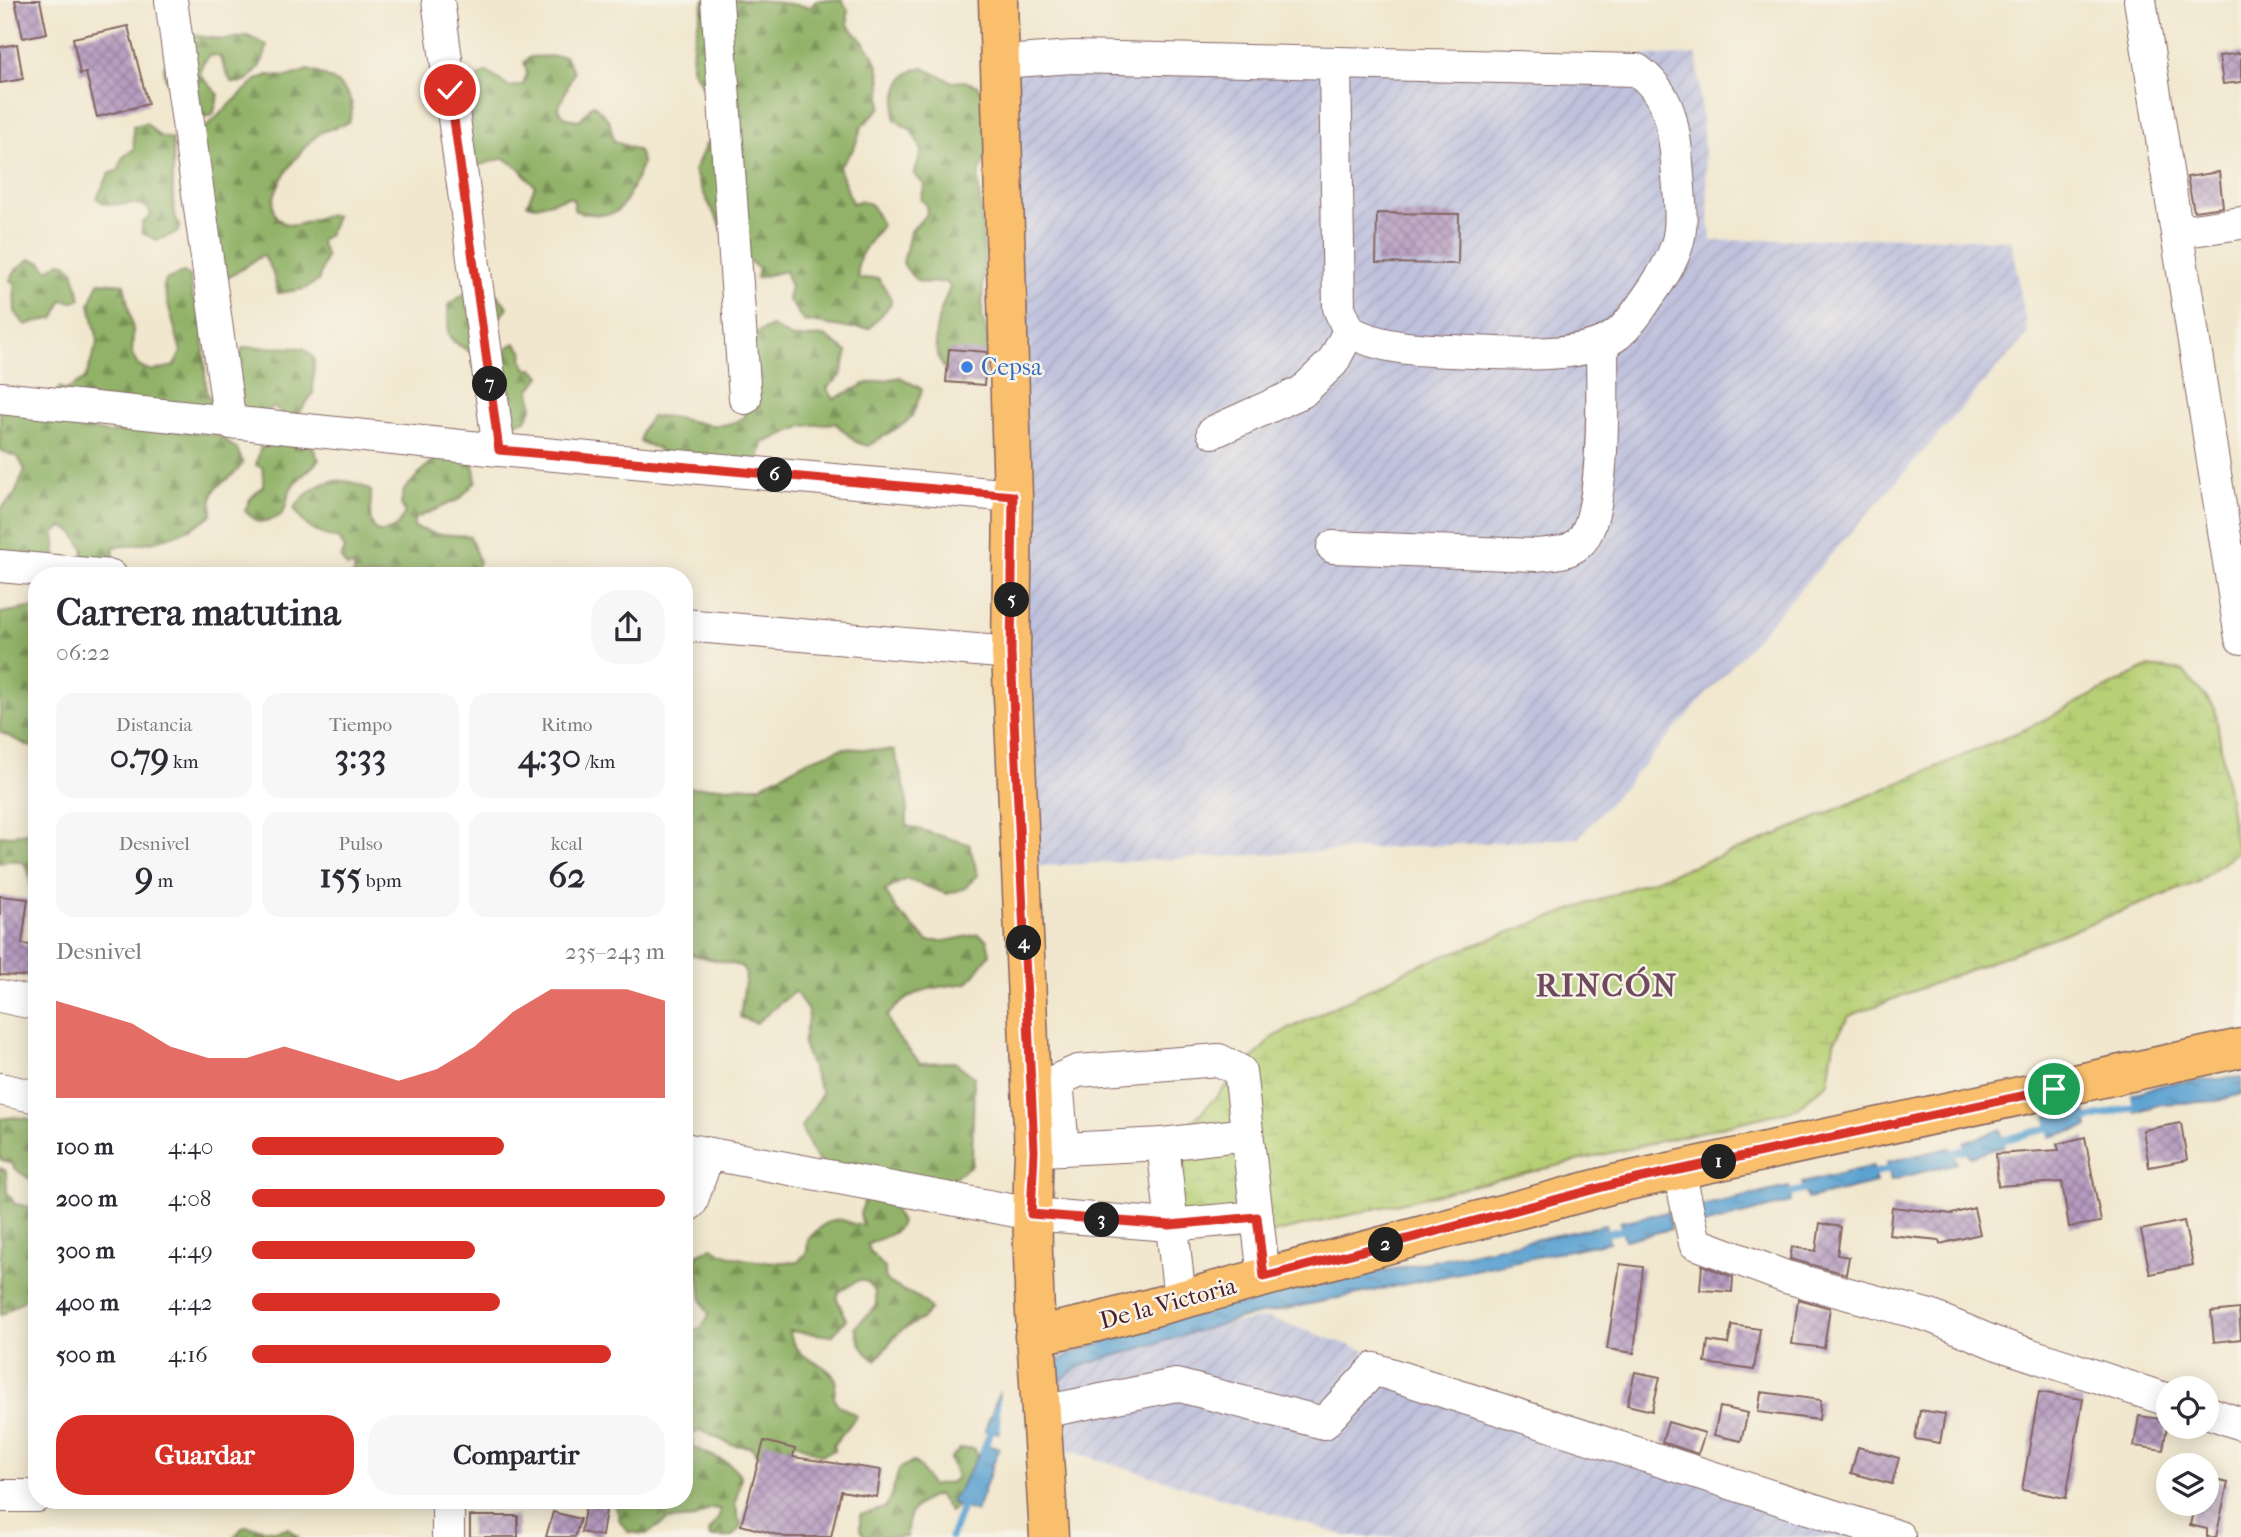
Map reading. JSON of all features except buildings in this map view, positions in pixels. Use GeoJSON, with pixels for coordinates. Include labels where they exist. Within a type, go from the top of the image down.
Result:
{"type":"FeatureCollection","features":[{"type":"Feature","properties":{"kind":"main road"},"geometry":{"type":"LineString","coordinates":[[998,0],[1002,62],[1013,496],[1011,653],[1049,1150],[1031,1214],[1034,1336],[1042,1412],[1049,1537]]}},
{"type":"Feature","properties":{"kind":"main road","name":"De la Victoria"},"geometry":{"type":"LineString","coordinates":[[1034,1336],[1094,1323],[1614,1184],[2241,1048]]}},
{"type":"Feature","properties":{"kind":"main road"},"geometry":{"type":"LineString","coordinates":[[1034,1259],[1058,1298],[1074,1315],[1094,1323]]}},
{"type":"Feature","properties":{"kind":"street"},"geometry":{"type":"LineString","coordinates":[[171,0],[230,423]]}},
{"type":"Feature","properties":{"kind":"street"},"geometry":{"type":"LineString","coordinates":[[438,0],[499,450]]}},
{"type":"Feature","properties":{"kind":"street"},"geometry":{"type":"LineString","coordinates":[[717,0],[745,398]]}},
{"type":"Feature","properties":{"kind":"street"},"geometry":{"type":"LineString","coordinates":[[2140,0],[2231,515],[2241,638]]}},
{"type":"Feature","properties":{"kind":"street"},"geometry":{"type":"LineString","coordinates":[[1002,62],[1073,57],[1637,71],[1648,78],[1668,106],[1674,136],[1681,222],[1679,246],[1671,265],[1629,323],[1602,343],[1585,348],[1546,352],[1424,350],[1363,339],[1349,331],[1339,308],[1335,65]]}},
{"type":"Feature","properties":{"kind":"street"},"geometry":{"type":"LineString","coordinates":[[2179,232],[2241,223]]}},
{"type":"Feature","properties":{"kind":"street"},"geometry":{"type":"LineString","coordinates":[[1213,432],[1301,392],[1333,362],[1349,331]]}},
{"type":"Feature","properties":{"kind":"street"},"geometry":{"type":"LineString","coordinates":[[1333,547],[1536,555],[1567,551],[1580,543],[1588,532],[1600,461],[1602,343]]}},
{"type":"Feature","properties":{"kind":"street"},"geometry":{"type":"LineString","coordinates":[[0,398],[499,450],[1013,496]]}},
{"type":"Feature","properties":{"kind":"street"},"geometry":{"type":"LineString","coordinates":[[0,566],[28,569]]}},
{"type":"Feature","properties":{"kind":"street"},"geometry":{"type":"LineString","coordinates":[[693,626],[1011,653]]}},
{"type":"Feature","properties":{"kind":"street"},"geometry":{"type":"LineString","coordinates":[[0,996],[28,1002]]}},
{"type":"Feature","properties":{"kind":"street"},"geometry":{"type":"LineString","coordinates":[[1247,1134],[1163,1144],[1049,1150],[1057,1080],[1078,1071],[1219,1060],[1240,1070],[1264,1277]]}},
{"type":"Feature","properties":{"kind":"street"},"geometry":{"type":"LineString","coordinates":[[0,1089],[28,1095]]}},
{"type":"Feature","properties":{"kind":"street"},"geometry":{"type":"LineString","coordinates":[[1163,1144],[1180,1300]]}},
{"type":"Feature","properties":{"kind":"street"},"geometry":{"type":"LineString","coordinates":[[693,1183],[696,1152],[1031,1214],[1170,1225],[1257,1217]]}},
{"type":"Feature","properties":{"kind":"street"},"geometry":{"type":"LineString","coordinates":[[1679,1170],[1695,1243],[1786,1277],[1930,1316],[1995,1343],[2156,1396]]}},
{"type":"Feature","properties":{"kind":"street"},"geometry":{"type":"LineString","coordinates":[[1042,1412],[1176,1385],[1324,1423],[1374,1369],[1899,1537]]}},
{"type":"Feature","properties":{"kind":"street"},"geometry":{"type":"LineString","coordinates":[[2219,1416],[2241,1424]]}},
{"type":"Feature","properties":{"kind":"street"},"geometry":{"type":"LineString","coordinates":[[0,1496],[28,1496]]}},
{"type":"Feature","properties":{"kind":"street"},"geometry":{"type":"LineString","coordinates":[[448,1509],[448,1537]]}},
{"type":"Feature","properties":{"kind":"shaded area"},"geometry":{"type":"Polygon","coordinates":[[[1697,55],[1711,241],[1911,237],[2011,240],[2028,334],[1578,838],[1021,867],[1001,62],[1697,55]]]}},
{"type":"Feature","properties":{"kind":"shaded area"},"geometry":{"type":"Polygon","coordinates":[[[1268,1318],[1926,1537],[1349,1537],[1057,1447],[1050,1351],[1268,1318]]]}},
{"type":"Feature","properties":{"kind":"green space"},"geometry":{"type":"Polygon","coordinates":[[[704,0],[758,0],[811,7],[816,0],[842,0],[848,10],[848,25],[872,53],[879,70],[881,107],[862,126],[854,149],[839,167],[852,203],[860,201],[871,204],[882,225],[858,263],[859,279],[878,278],[890,296],[891,304],[870,328],[847,328],[804,321],[788,299],[791,287],[785,271],[756,278],[759,269],[738,249],[720,225],[694,171],[713,129],[715,108],[692,68],[693,43],[704,0]]]}},
{"type":"Feature","properties":{"kind":"green space"},"geometry":{"type":"Polygon","coordinates":[[[193,35],[224,40],[247,36],[267,45],[256,72],[238,83],[231,82],[219,56],[210,55],[203,63],[200,75],[219,95],[213,115],[201,118],[176,95],[164,74],[164,66],[193,35]]]}},
{"type":"Feature","properties":{"kind":"green space"},"geometry":{"type":"Polygon","coordinates":[[[565,56],[574,72],[558,109],[566,118],[580,120],[593,104],[609,120],[614,141],[639,151],[642,162],[639,172],[624,203],[613,213],[583,213],[574,210],[574,201],[570,197],[536,206],[527,204],[535,186],[518,167],[504,158],[470,168],[469,121],[474,113],[471,89],[479,76],[487,72],[509,87],[523,85],[527,73],[524,62],[530,57],[565,56]]]}},
{"type":"Feature","properties":{"kind":"green space"},"geometry":{"type":"Polygon","coordinates":[[[923,68],[953,82],[964,81],[978,86],[985,98],[991,141],[978,178],[984,253],[982,316],[989,344],[985,357],[963,384],[950,375],[937,353],[937,328],[950,288],[947,282],[925,283],[916,280],[903,263],[910,232],[927,214],[926,204],[921,200],[925,185],[914,174],[922,150],[911,130],[895,120],[894,116],[897,92],[903,79],[915,70],[923,68]]]}},
{"type":"Feature","properties":{"kind":"green space"},"geometry":{"type":"Polygon","coordinates":[[[308,70],[327,77],[342,88],[348,95],[352,112],[349,122],[319,134],[301,152],[282,178],[273,204],[275,215],[290,225],[329,215],[336,216],[329,234],[320,241],[326,256],[318,281],[304,289],[278,293],[272,270],[263,255],[231,276],[213,283],[198,135],[256,80],[268,75],[287,77],[308,70]]]}},
{"type":"Feature","properties":{"kind":"green space"},"geometry":{"type":"Polygon","coordinates":[[[146,123],[159,136],[172,139],[173,196],[180,228],[177,233],[157,240],[142,233],[142,223],[151,216],[149,209],[135,204],[108,204],[97,198],[109,174],[119,170],[122,158],[134,149],[133,126],[146,123]]]}},
{"type":"Feature","properties":{"kind":"green space"},"geometry":{"type":"Polygon","coordinates":[[[30,259],[41,262],[48,270],[60,262],[66,263],[73,270],[81,299],[74,302],[62,300],[55,318],[25,325],[15,312],[14,283],[10,280],[17,269],[30,259]]]}},
{"type":"Feature","properties":{"kind":"green space"},"geometry":{"type":"Polygon","coordinates":[[[184,272],[190,276],[192,297],[202,311],[206,391],[214,406],[54,396],[60,387],[66,390],[85,379],[98,341],[90,304],[99,282],[124,284],[133,330],[132,354],[138,366],[153,371],[174,366],[181,352],[163,285],[166,280],[184,272]]]}},
{"type":"Feature","properties":{"kind":"green space"},"geometry":{"type":"Polygon","coordinates":[[[489,286],[508,307],[473,354],[451,339],[448,331],[448,305],[466,293],[489,286]]]}},
{"type":"Feature","properties":{"kind":"green space"},"geometry":{"type":"Polygon","coordinates":[[[772,326],[792,338],[825,336],[847,352],[841,376],[827,388],[834,399],[865,384],[900,377],[920,388],[922,390],[912,416],[868,446],[856,442],[835,423],[803,426],[763,443],[759,460],[668,458],[657,448],[640,442],[642,430],[651,417],[664,416],[720,425],[745,417],[731,346],[772,326]]]}},
{"type":"Feature","properties":{"kind":"green space"},"geometry":{"type":"Polygon","coordinates":[[[515,343],[523,352],[522,359],[527,369],[533,369],[541,376],[530,389],[532,408],[526,420],[508,425],[500,374],[508,347],[515,343]]]}},
{"type":"Feature","properties":{"kind":"green space"},"geometry":{"type":"Polygon","coordinates":[[[243,348],[303,348],[314,358],[313,393],[298,415],[285,416],[274,407],[265,412],[236,409],[236,362],[243,348]]]}},
{"type":"Feature","properties":{"kind":"green space"},"geometry":{"type":"Polygon","coordinates":[[[0,407],[107,433],[152,428],[217,435],[237,449],[243,463],[216,488],[212,514],[189,529],[140,544],[113,547],[115,565],[82,559],[84,549],[72,531],[62,527],[55,532],[56,555],[42,567],[28,567],[28,577],[24,580],[9,582],[0,580],[0,510],[15,494],[25,470],[18,457],[0,450],[0,407]]]}},
{"type":"Feature","properties":{"kind":"green space"},"geometry":{"type":"Polygon","coordinates":[[[278,441],[311,444],[319,460],[294,484],[283,512],[278,517],[258,522],[245,511],[250,499],[263,486],[263,468],[256,465],[260,449],[278,441]]]}},
{"type":"Feature","properties":{"kind":"green space"},"geometry":{"type":"Polygon","coordinates":[[[448,444],[473,462],[476,481],[460,499],[414,519],[414,527],[436,534],[470,536],[479,562],[477,567],[347,567],[341,559],[344,548],[339,539],[312,530],[294,508],[319,485],[338,480],[348,481],[371,491],[372,523],[378,532],[388,531],[398,525],[405,512],[401,504],[404,490],[448,444]]]}},
{"type":"Feature","properties":{"kind":"green space"},"geometry":{"type":"Polygon","coordinates":[[[28,608],[28,746],[0,732],[0,613],[28,608]]]}},
{"type":"Feature","properties":{"kind":"green space"},"geometry":{"type":"Polygon","coordinates":[[[2147,667],[2183,671],[2215,708],[2237,852],[2198,882],[1849,1016],[1834,1042],[1828,1083],[1796,1109],[1227,1244],[1176,1237],[1149,1194],[1169,1146],[1273,1037],[1416,966],[1764,840],[2028,728],[2147,667]]]}},
{"type":"Feature","properties":{"kind":"green space"},"geometry":{"type":"Polygon","coordinates":[[[843,748],[894,751],[907,796],[907,826],[969,844],[978,875],[966,888],[947,894],[906,879],[885,891],[897,911],[928,941],[945,941],[979,934],[987,940],[990,954],[968,983],[924,990],[906,999],[887,1016],[894,1033],[920,1063],[955,1062],[974,1077],[972,1165],[943,1185],[837,1180],[815,1157],[801,1127],[822,1094],[803,1044],[809,1013],[795,991],[756,1023],[740,1017],[746,974],[741,966],[693,955],[693,788],[760,786],[809,760],[843,748]]]}},
{"type":"Feature","properties":{"kind":"green space"},"geometry":{"type":"Polygon","coordinates":[[[28,833],[28,872],[21,862],[13,860],[0,863],[0,835],[28,833]]]}},
{"type":"Feature","properties":{"kind":"green space"},"geometry":{"type":"Polygon","coordinates":[[[0,1119],[28,1119],[28,1178],[14,1168],[13,1164],[0,1159],[0,1119]]]}},
{"type":"Feature","properties":{"kind":"green space"},"geometry":{"type":"Polygon","coordinates":[[[0,1168],[6,1171],[7,1192],[15,1204],[28,1206],[28,1298],[1,1315],[0,1168]]]}},
{"type":"Feature","properties":{"kind":"green space"},"geometry":{"type":"Polygon","coordinates":[[[886,1196],[901,1222],[892,1234],[868,1244],[870,1252],[885,1268],[885,1279],[921,1299],[931,1309],[922,1319],[900,1331],[876,1360],[864,1350],[855,1327],[877,1306],[875,1292],[868,1282],[859,1280],[839,1292],[837,1299],[846,1319],[832,1336],[789,1331],[799,1351],[823,1366],[836,1379],[834,1397],[837,1404],[857,1416],[833,1445],[835,1450],[821,1455],[797,1443],[760,1458],[751,1447],[732,1445],[700,1430],[693,1434],[693,1330],[701,1328],[709,1315],[702,1301],[699,1277],[695,1274],[697,1255],[712,1247],[742,1259],[798,1262],[807,1252],[808,1239],[823,1225],[842,1220],[863,1225],[860,1215],[865,1199],[886,1196]]]}},
{"type":"Feature","properties":{"kind":"green space"},"geometry":{"type":"Polygon","coordinates":[[[693,1446],[725,1462],[741,1477],[735,1504],[741,1527],[732,1537],[710,1537],[709,1532],[719,1517],[719,1509],[711,1508],[695,1518],[668,1520],[646,1534],[628,1532],[620,1521],[617,1509],[693,1509],[693,1446]]]}},
{"type":"Feature","properties":{"kind":"green space"},"geometry":{"type":"Polygon","coordinates":[[[974,1448],[984,1468],[961,1502],[950,1512],[938,1495],[923,1501],[910,1515],[907,1537],[864,1537],[860,1529],[860,1515],[885,1508],[890,1501],[899,1469],[913,1461],[931,1486],[952,1482],[957,1477],[950,1459],[960,1449],[974,1448]]]}},
{"type":"Feature","properties":{"kind":"green space"},"geometry":{"type":"Polygon","coordinates":[[[244,1526],[276,1531],[288,1528],[298,1537],[234,1537],[244,1526]]]}},
{"type":"Feature","properties":{"kind":"water"},"geometry":{"type":"Polygon","coordinates":[[[2241,1077],[2241,1094],[2217,1101],[2161,1104],[2130,1114],[2126,1096],[2169,1083],[2241,1077]]]}},
{"type":"Feature","properties":{"kind":"water"},"geometry":{"type":"Polygon","coordinates":[[[2084,1106],[2088,1127],[2046,1138],[2041,1118],[2084,1106]]]}},
{"type":"Feature","properties":{"kind":"water"},"geometry":{"type":"Polygon","coordinates":[[[2001,1129],[2004,1146],[1970,1157],[1964,1143],[2001,1129]]]}},
{"type":"Feature","properties":{"kind":"water"},"geometry":{"type":"Polygon","coordinates":[[[1950,1148],[1957,1163],[1891,1180],[1887,1162],[1950,1148]]]}},
{"type":"Feature","properties":{"kind":"water"},"geometry":{"type":"Polygon","coordinates":[[[1873,1166],[1876,1183],[1807,1199],[1802,1183],[1873,1166]]]}},
{"type":"Feature","properties":{"kind":"water"},"geometry":{"type":"Polygon","coordinates":[[[1789,1187],[1791,1202],[1696,1227],[1691,1208],[1789,1187]]]}},
{"type":"Feature","properties":{"kind":"water"},"geometry":{"type":"Polygon","coordinates":[[[1668,1212],[1671,1229],[1625,1240],[1620,1222],[1668,1212]]]}},
{"type":"Feature","properties":{"kind":"water"},"geometry":{"type":"Polygon","coordinates":[[[1605,1225],[1609,1242],[1242,1318],[1080,1366],[1058,1382],[1056,1363],[1077,1351],[1210,1307],[1605,1225]]]}},
{"type":"Feature","properties":{"kind":"water"},"geometry":{"type":"Polygon","coordinates":[[[1003,1383],[1008,1434],[985,1430],[1003,1383]]]}},
{"type":"Feature","properties":{"kind":"water"},"geometry":{"type":"Polygon","coordinates":[[[984,1445],[999,1448],[976,1512],[951,1503],[984,1445]]]}},
{"type":"Feature","properties":{"kind":"pier"},"geometry":{"type":"Polygon","coordinates":[[[2130,1091],[2135,1116],[2130,1118],[2122,1096],[2130,1091]]]}},
{"type":"Feature","properties":{"kind":"pier"},"geometry":{"type":"Polygon","coordinates":[[[2045,1114],[2050,1141],[2046,1142],[2042,1140],[2038,1118],[2045,1114]]]}},
{"type":"Feature","properties":{"kind":"pier"},"geometry":{"type":"Polygon","coordinates":[[[1003,1380],[1006,1383],[1012,1433],[1009,1437],[1001,1436],[999,1383],[1003,1380]]]}},
{"type":"Feature","properties":{"kind":"waterway"},"geometry":{"type":"LineString","coordinates":[[2078,1121],[2137,1106]]}},
{"type":"Feature","properties":{"kind":"waterway"},"geometry":{"type":"LineString","coordinates":[[1996,1142],[2053,1127]]}},
{"type":"Feature","properties":{"kind":"waterway"},"geometry":{"type":"LineString","coordinates":[[1945,1155],[1975,1147]]}},
{"type":"Feature","properties":{"kind":"waterway"},"geometry":{"type":"LineString","coordinates":[[1868,1175],[1897,1167]]}},
{"type":"Feature","properties":{"kind":"waterway"},"geometry":{"type":"LineString","coordinates":[[1782,1195],[1812,1188]]}},
{"type":"Feature","properties":{"kind":"waterway"},"geometry":{"type":"LineString","coordinates":[[1600,1235],[1630,1228]]}},
{"type":"Feature","properties":{"kind":"waterway"},"geometry":{"type":"LineString","coordinates":[[983,1451],[994,1423]]}},
{"type":"Feature","properties":{"kind":"waterway"},"geometry":{"type":"LineString","coordinates":[[951,1537],[965,1499]]}},
{"type":"Feature","properties":{"kind":"place","name":"Cepsa"},"geometry":{"type":"Point","coordinates":[967,367]}},
{"type":"Feature","properties":{"kind":"district","name":"RINCÓN"},"geometry":{"type":"Point","coordinates":[1607,985]}},
{"type":"Feature","properties":{"kind":"route"},"geometry":{"type":"LineString","coordinates":[[450,90],[499,450],[1013,496],[1011,653],[1034,1151],[1031,1214],[1170,1225],[1257,1217],[1264,1277],[1614,1184],[2054,1089]]}}]}
